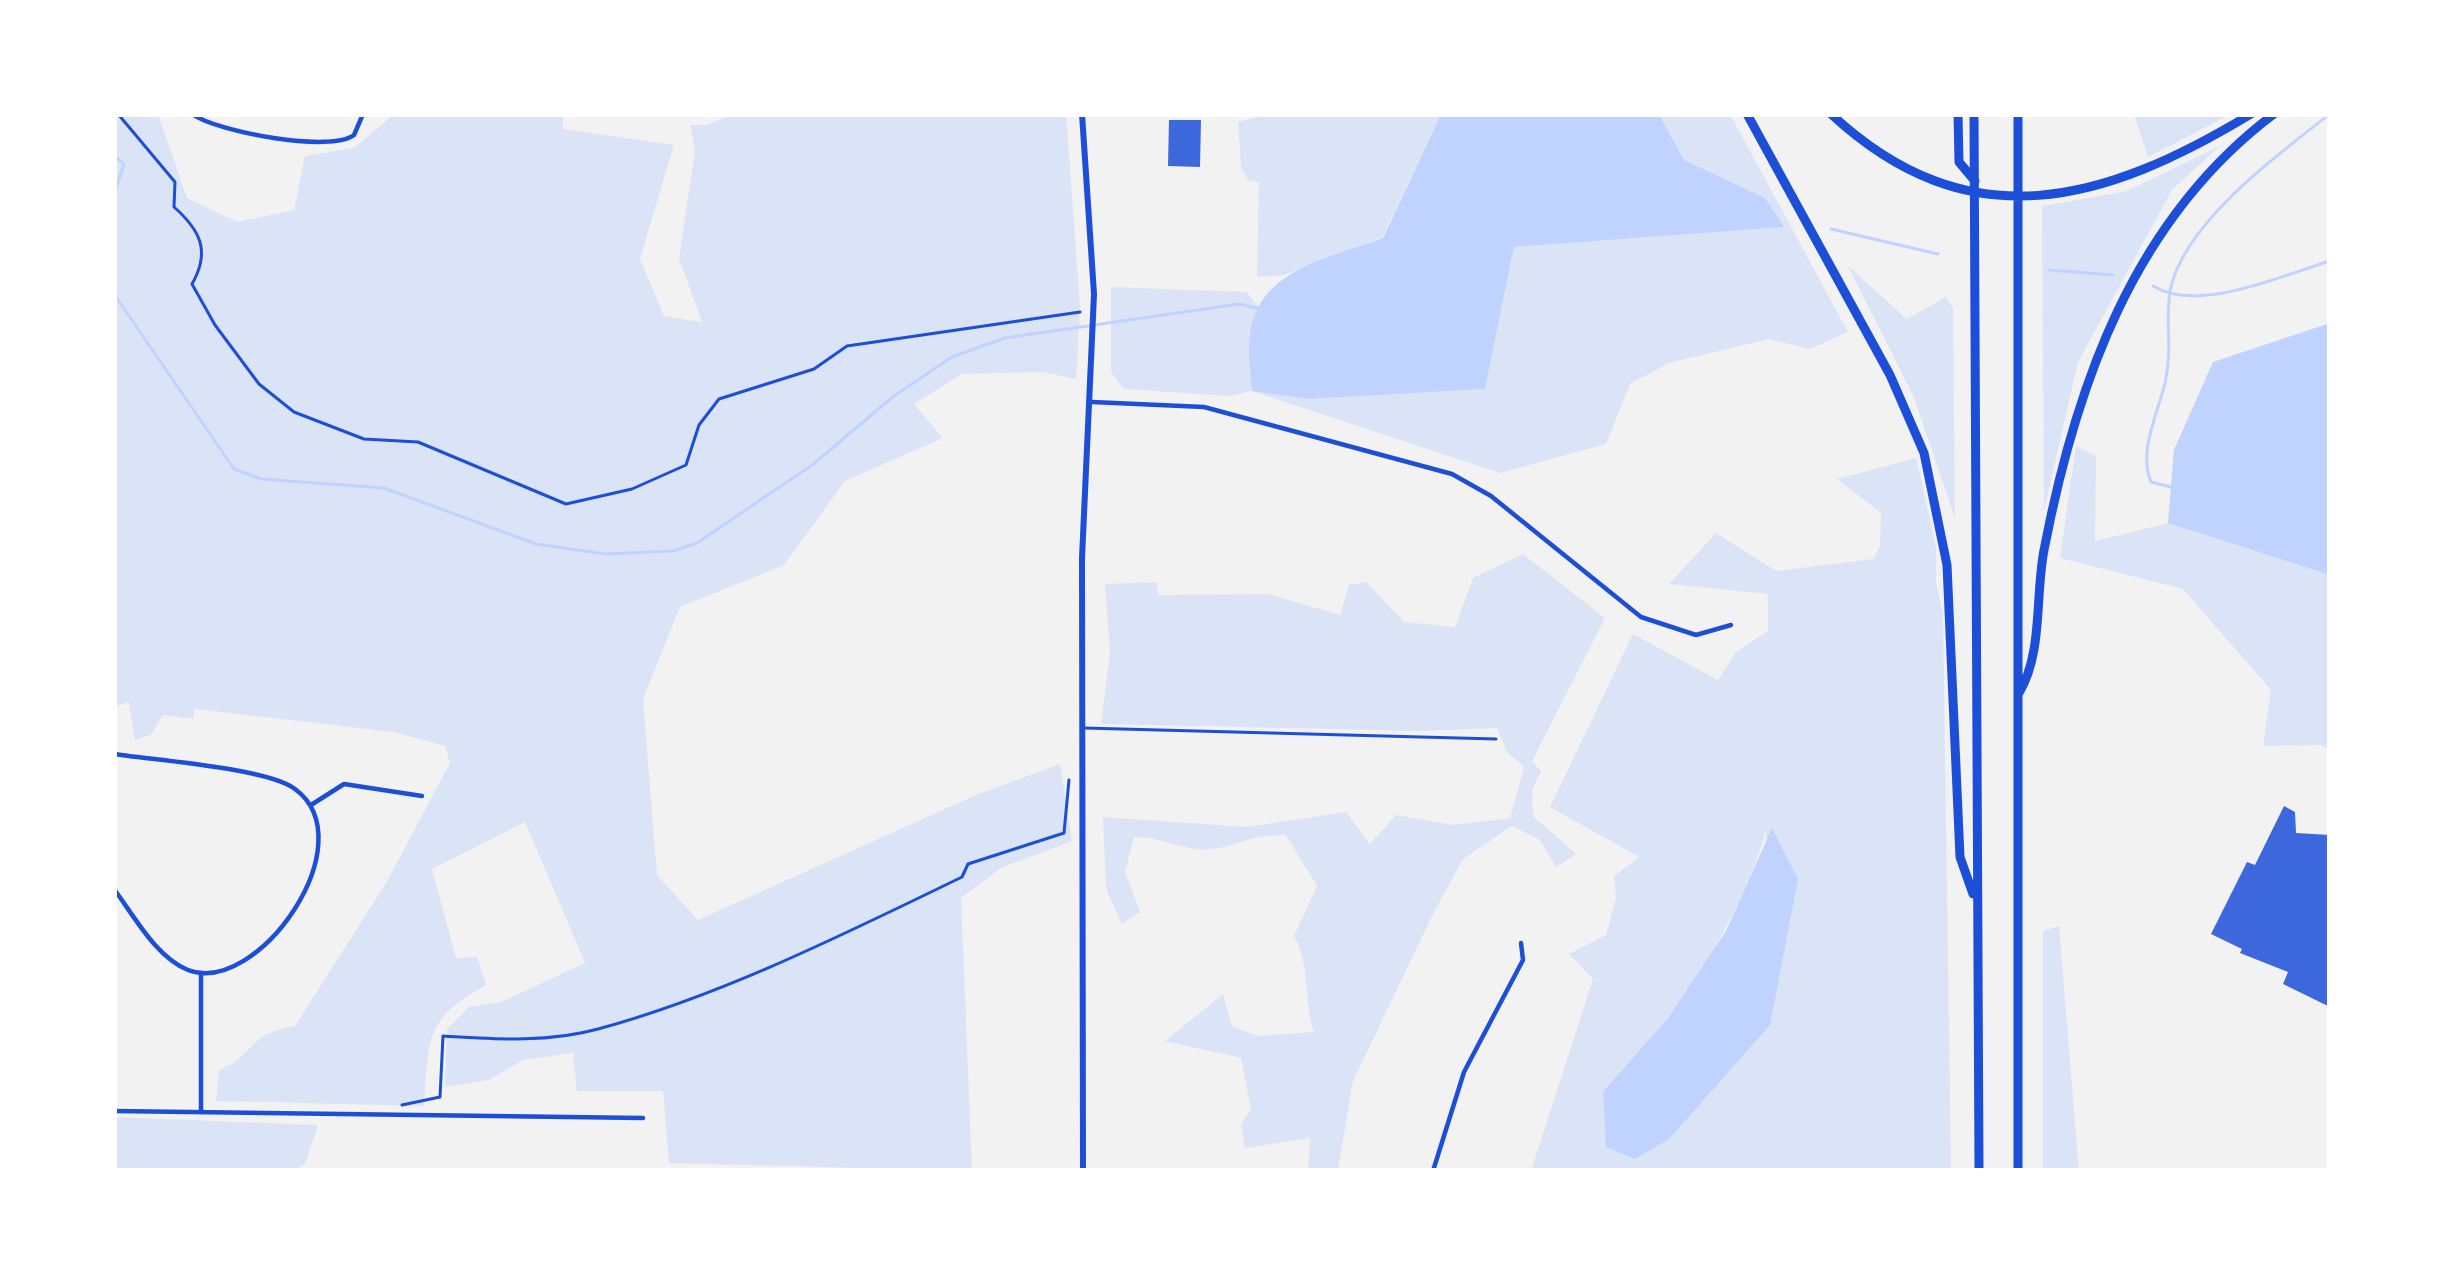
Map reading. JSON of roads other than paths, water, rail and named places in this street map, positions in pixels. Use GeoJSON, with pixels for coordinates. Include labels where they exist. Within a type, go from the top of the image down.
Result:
{"type":"FeatureCollection","features":[{"type":"Feature","properties":{"kind":"highway"},"geometry":{"type":"LineString","coordinates":[[1747,114],[1890,375],[1924,453],[1947,565],[1960,856],[1976,902]]}},
{"type":"Feature","properties":{"kind":"highway"},"geometry":{"type":"LineString","coordinates":[[1831,114],[1868,146],[1923,175],[1990,193],[2053,195],[2135,176],[2251,114]]}},
{"type":"Feature","properties":{"kind":"highway"},"geometry":{"type":"LineString","coordinates":[[1958,114],[1959,162],[1975,182]]}},
{"type":"Feature","properties":{"kind":"highway"},"geometry":{"type":"LineString","coordinates":[[1974,114],[1978,1171]]}},
{"type":"Feature","properties":{"kind":"highway"},"geometry":{"type":"LineString","coordinates":[[2018,114],[2018,1171]]}},
{"type":"Feature","properties":{"kind":"highway"},"geometry":{"type":"LineString","coordinates":[[2016,698],[2031,673],[2039,575],[2057,481],[2111,321],[2172,215],[2218,163],[2274,114]]}},
{"type":"Feature","properties":{"kind":"street"},"geometry":{"type":"LineString","coordinates":[[192,114],[227,129],[332,145],[354,135],[363,114]]}},
{"type":"Feature","properties":{"kind":"street"},"geometry":{"type":"LineString","coordinates":[[1082,114],[1094,317],[1082,558],[1083,1171]]}},
{"type":"Feature","properties":{"kind":"street"},"geometry":{"type":"LineString","coordinates":[[1092,402],[1204,407],[1452,474],[1491,496],[1641,617],[1696,635],[1731,625]]}},
{"type":"Feature","properties":{"kind":"street"},"geometry":{"type":"LineString","coordinates":[[114,754],[271,778],[291,786],[311,805],[322,837],[316,870],[259,953],[231,970],[201,973],[163,952],[114,890]]}},
{"type":"Feature","properties":{"kind":"street"},"geometry":{"type":"LineString","coordinates":[[311,805],[344,784],[422,796]]}},
{"type":"Feature","properties":{"kind":"street"},"geometry":{"type":"LineString","coordinates":[[1433,1171],[1464,1072],[1523,960],[1521,943]]}},
{"type":"Feature","properties":{"kind":"street"},"geometry":{"type":"LineString","coordinates":[[201,973],[201,1112]]}},
{"type":"Feature","properties":{"kind":"street"},"geometry":{"type":"LineString","coordinates":[[114,1111],[643,1118]]}},
{"type":"Feature","properties":{"kind":"lane"},"geometry":{"type":"LineString","coordinates":[[1082,728],[1496,740]]}},
{"type":"Feature","properties":{"kind":"water"},"geometry":{"type":"Polygon","coordinates":[[[1441,114],[1659,114],[1684,160],[1765,198],[1784,227],[1514,247],[1485,389],[1308,399],[1252,391],[1250,333],[1256,311],[1283,280],[1301,269],[1383,238],[1441,114]]]}},
{"type":"Feature","properties":{"kind":"water"},"geometry":{"type":"Polygon","coordinates":[[[2330,323],[2330,575],[2168,523],[2174,450],[2213,362],[2330,323]]]}},
{"type":"Feature","properties":{"kind":"water"},"geometry":{"type":"Polygon","coordinates":[[[1772,828],[1798,879],[1770,1025],[1669,1139],[1635,1159],[1606,1147],[1603,1092],[1668,1018],[1726,931],[1772,828]]]}},
{"type":"Feature","properties":{"kind":"waterway"},"geometry":{"type":"LineString","coordinates":[[2171,487],[2151,482],[2147,458],[2167,371],[2170,291],[2178,266],[2235,192],[2330,114]]}},
{"type":"Feature","properties":{"kind":"waterway"},"geometry":{"type":"LineString","coordinates":[[114,156],[124,164],[114,194]]}},
{"type":"Feature","properties":{"kind":"waterway"},"geometry":{"type":"LineString","coordinates":[[1831,229],[1938,254]]}},
{"type":"Feature","properties":{"kind":"waterway"},"geometry":{"type":"LineString","coordinates":[[2153,286],[2172,294],[2216,294],[2330,261]]}},
{"type":"Feature","properties":{"kind":"waterway"},"geometry":{"type":"LineString","coordinates":[[2049,270],[2113,275]]}},
{"type":"Feature","properties":{"kind":"waterway"},"geometry":{"type":"LineString","coordinates":[[114,294],[234,469],[261,479],[384,488],[536,544],[605,554],[673,551],[697,543],[812,465],[894,396],[952,357],[1005,338],[1239,304],[1261,309]]}}]}
